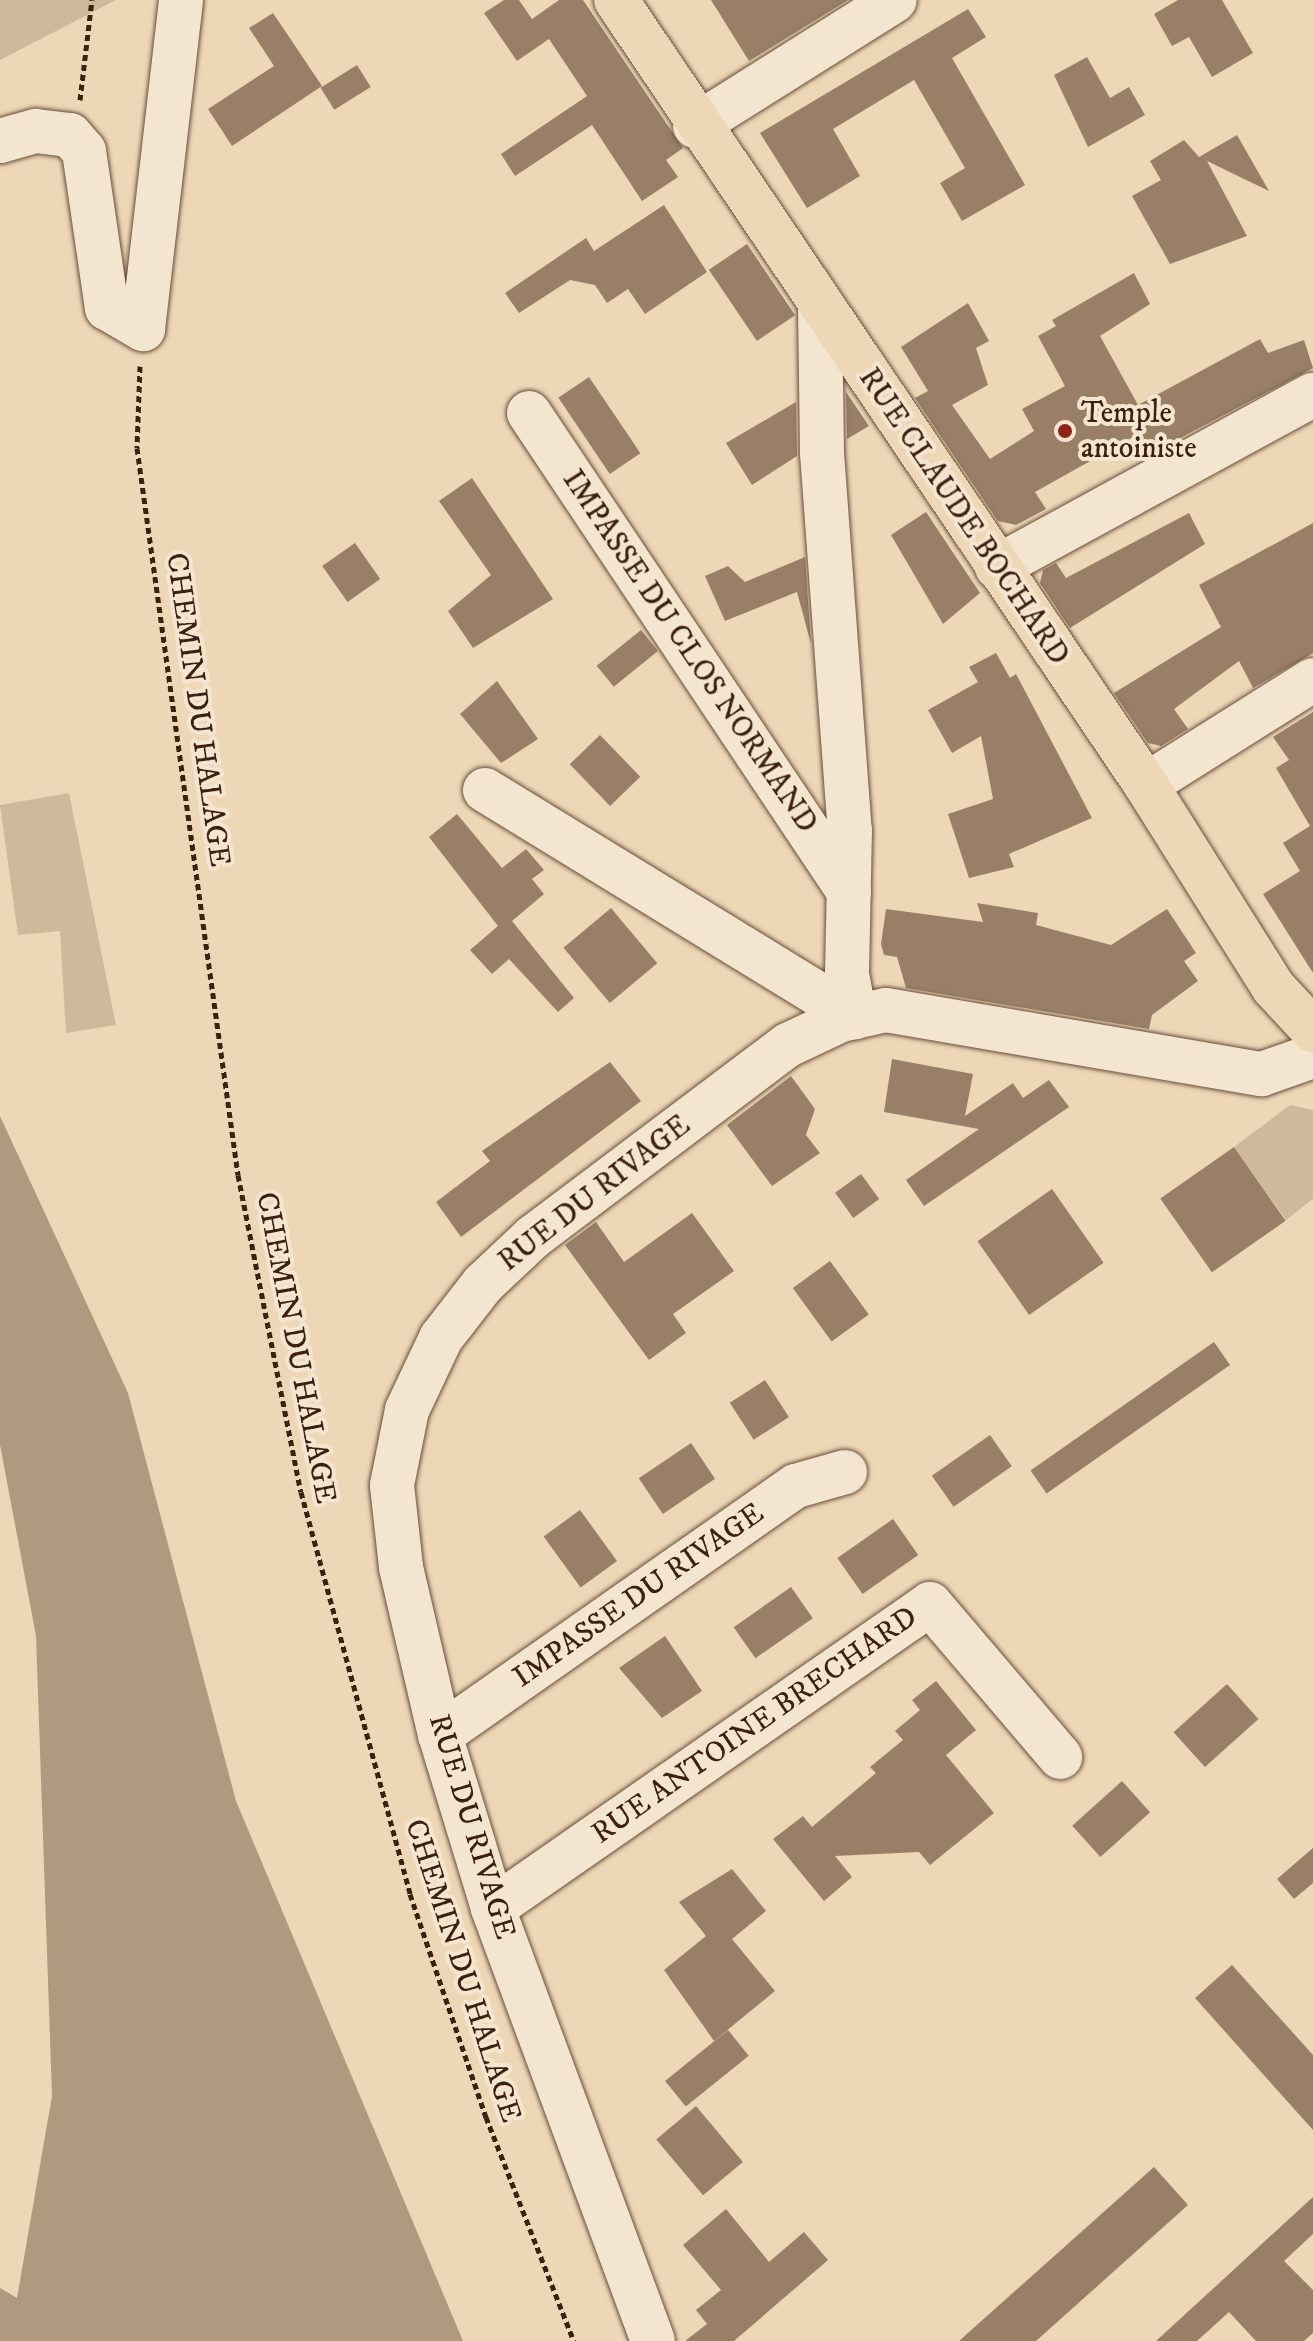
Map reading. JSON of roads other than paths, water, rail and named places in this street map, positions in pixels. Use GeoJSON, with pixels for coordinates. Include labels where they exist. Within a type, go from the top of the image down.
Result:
{"type":"FeatureCollection","features":[{"type":"Feature","properties":{"kind":"main road","name":"RUE CLAUDE BOCHARD"},"geometry":{"type":"LineString","coordinates":[[616,0],[695,126],[1146,785],[1273,987],[1313,1030]]}},
{"type":"Feature","properties":{"kind":"street"},"geometry":{"type":"LineString","coordinates":[[0,141],[36,131],[70,135],[94,180],[107,308],[143,329],[181,0]]}},
{"type":"Feature","properties":{"kind":"street"},"geometry":{"type":"LineString","coordinates":[[695,126],[895,0]]}},
{"type":"Feature","properties":{"kind":"street"},"geometry":{"type":"LineString","coordinates":[[820,308],[849,892],[847,974],[855,1017]]}},
{"type":"Feature","properties":{"kind":"street"},"geometry":{"type":"LineString","coordinates":[[997,567],[1313,395]]}},
{"type":"Feature","properties":{"kind":"street","name":"IMPASSE DU CLOS NORMAND"},"geometry":{"type":"LineString","coordinates":[[529,413],[849,892]]}},
{"type":"Feature","properties":{"kind":"street"},"geometry":{"type":"LineString","coordinates":[[1146,785],[1313,680]]}},
{"type":"Feature","properties":{"kind":"street"},"geometry":{"type":"LineString","coordinates":[[485,790],[855,1017]]}},
{"type":"Feature","properties":{"kind":"street","name":"RUE DU RIVAGE"},"geometry":{"type":"LineString","coordinates":[[653,2341],[493,1908],[440,1735],[401,1567],[392,1485],[407,1410],[441,1338],[483,1284],[533,1237],[788,1045],[855,1017],[886,1010],[1262,1074],[1313,1056]]}},
{"type":"Feature","properties":{"kind":"street","name":"IMPASSE DU RIVAGE"},"geometry":{"type":"LineString","coordinates":[[440,1735],[796,1486],[845,1472]]}},
{"type":"Feature","properties":{"kind":"street","name":"RUE ANTOINE BRECHARD"},"geometry":{"type":"LineString","coordinates":[[493,1908],[930,1604],[1060,1757]]}},
{"type":"Feature","properties":{"kind":"place","name":"Temple antoiniste"},"geometry":{"type":"Point","coordinates":[1065,431]}}]}
